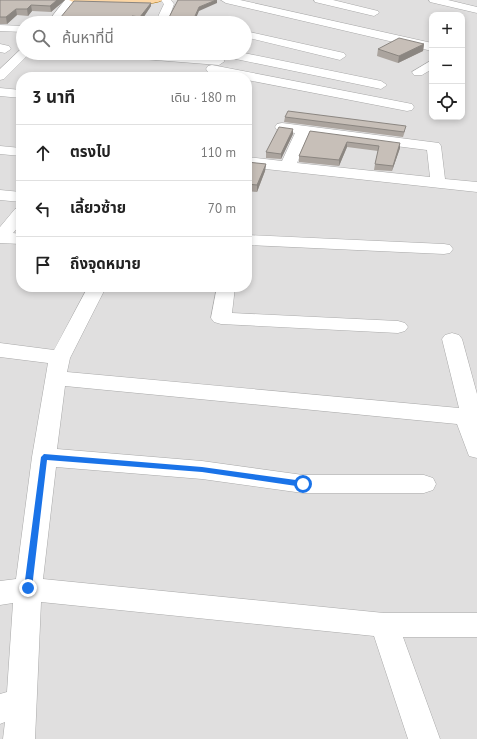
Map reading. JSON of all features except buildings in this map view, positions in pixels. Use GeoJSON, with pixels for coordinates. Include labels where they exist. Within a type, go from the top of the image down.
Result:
{"type":"FeatureCollection","features":[{"type":"Feature","properties":{"kind":"main road"},"geometry":{"type":"LineString","coordinates":[[75,0],[126,2],[156,0]]}},
{"type":"Feature","properties":{"kind":"street"},"geometry":{"type":"LineString","coordinates":[[58,16],[71,0]]}},
{"type":"Feature","properties":{"kind":"street"},"geometry":{"type":"LineString","coordinates":[[164,16],[169,4],[166,0]]}},
{"type":"Feature","properties":{"kind":"street"},"geometry":{"type":"LineString","coordinates":[[319,0],[374,13]]}},
{"type":"Feature","properties":{"kind":"street"},"geometry":{"type":"LineString","coordinates":[[434,0],[477,10]]}},
{"type":"Feature","properties":{"kind":"street"},"geometry":{"type":"LineString","coordinates":[[221,2],[225,9],[240,15]]}},
{"type":"Feature","properties":{"kind":"street"},"geometry":{"type":"LineString","coordinates":[[221,2],[333,24],[429,45]]}},
{"type":"Feature","properties":{"kind":"street"},"geometry":{"type":"LineString","coordinates":[[333,24],[361,10]]}},
{"type":"Feature","properties":{"kind":"street"},"geometry":{"type":"LineString","coordinates":[[0,28],[16,29]]}},
{"type":"Feature","properties":{"kind":"street"},"geometry":{"type":"LineString","coordinates":[[252,36],[340,56]]}},
{"type":"Feature","properties":{"kind":"street"},"geometry":{"type":"LineString","coordinates":[[0,76],[17,60]]}},
{"type":"Feature","properties":{"kind":"street"},"geometry":{"type":"LineString","coordinates":[[187,60],[381,85]]}},
{"type":"Feature","properties":{"kind":"street"},"geometry":{"type":"LineString","coordinates":[[217,63],[407,107]]}},
{"type":"Feature","properties":{"kind":"street"},"geometry":{"type":"LineString","coordinates":[[418,72],[429,66]]}},
{"type":"Feature","properties":{"kind":"street"},"geometry":{"type":"LineString","coordinates":[[0,92],[16,94]]}},
{"type":"Feature","properties":{"kind":"street"},"geometry":{"type":"LineString","coordinates":[[282,127],[304,130],[435,139],[438,183]]}},
{"type":"Feature","properties":{"kind":"street"},"geometry":{"type":"LineString","coordinates":[[286,167],[304,130]]}},
{"type":"Feature","properties":{"kind":"street"},"geometry":{"type":"LineString","coordinates":[[0,150],[16,152]]}},
{"type":"Feature","properties":{"kind":"street"},"geometry":{"type":"LineString","coordinates":[[252,163],[477,187]]}},
{"type":"Feature","properties":{"kind":"street"},"geometry":{"type":"LineString","coordinates":[[0,195],[16,197]]}},
{"type":"Feature","properties":{"kind":"street"},"geometry":{"type":"LineString","coordinates":[[0,238],[16,219]]}},
{"type":"Feature","properties":{"kind":"street"},"geometry":{"type":"LineString","coordinates":[[0,238],[16,239]]}},
{"type":"Feature","properties":{"kind":"street"},"geometry":{"type":"LineString","coordinates":[[252,240],[444,249]]}},
{"type":"Feature","properties":{"kind":"street"},"geometry":{"type":"LineString","coordinates":[[19,739],[11,705],[57,368],[95,292]]}},
{"type":"Feature","properties":{"kind":"street"},"geometry":{"type":"LineString","coordinates":[[225,292],[221,318],[398,327]]}},
{"type":"Feature","properties":{"kind":"street"},"geometry":{"type":"LineString","coordinates":[[452,339],[472,417],[477,450]]}},
{"type":"Feature","properties":{"kind":"street"},"geometry":{"type":"LineString","coordinates":[[0,350],[57,368],[472,417]]}},
{"type":"Feature","properties":{"kind":"street"},"geometry":{"type":"LineString","coordinates":[[44,457],[202,470],[303,484],[424,484]]}},
{"type":"Feature","properties":{"kind":"street"},"geometry":{"type":"LineString","coordinates":[[0,593],[28,588],[384,625],[477,625]]}},
{"type":"Feature","properties":{"kind":"street"},"geometry":{"type":"LineString","coordinates":[[384,625],[424,739]]}},
{"type":"Feature","properties":{"kind":"shaded area"},"geometry":{"type":"Polygon","coordinates":[[[0,0],[138,3],[179,0],[477,0],[477,739],[0,739],[0,0]]]}},
{"type":"Feature","properties":{"kind":"route"},"geometry":{"type":"LineString","coordinates":[[28,588],[44,457],[202,470],[303,484]]}}]}
